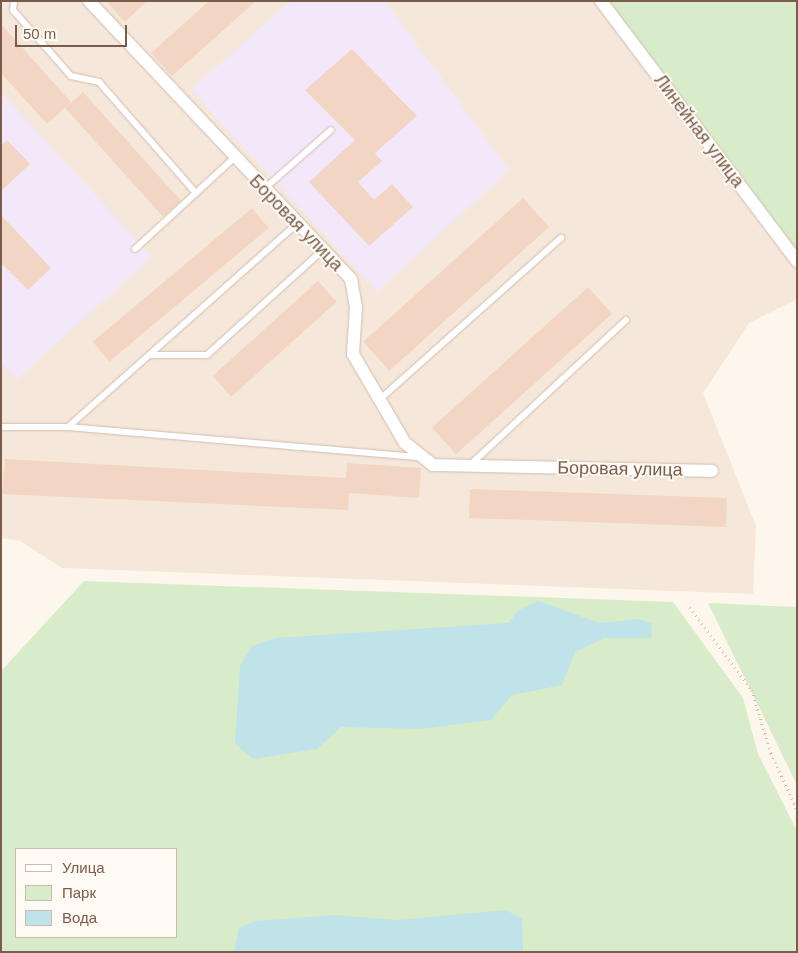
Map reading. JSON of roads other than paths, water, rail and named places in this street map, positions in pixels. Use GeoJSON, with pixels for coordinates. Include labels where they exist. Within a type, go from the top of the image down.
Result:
{"type":"FeatureCollection","features":[{"type":"Feature","properties":{"kind":"street","name":"Боровая улица"},"geometry":{"type":"LineString","coordinates":[[89,1],[233,159],[351,279],[356,307],[353,354],[378,400],[405,443],[433,466],[712,471]]}},
{"type":"Feature","properties":{"kind":"street","name":"Линейная улица"},"geometry":{"type":"LineString","coordinates":[[600,1],[797,261]]}},
{"type":"Feature","properties":{"kind":"lane"},"geometry":{"type":"LineString","coordinates":[[14,1],[13,10],[71,76],[99,82],[196,193]]}},
{"type":"Feature","properties":{"kind":"lane"},"geometry":{"type":"LineString","coordinates":[[264,189],[331,130]]}},
{"type":"Feature","properties":{"kind":"lane"},"geometry":{"type":"LineString","coordinates":[[135,249],[233,159]]}},
{"type":"Feature","properties":{"kind":"lane"},"geometry":{"type":"LineString","coordinates":[[68,427],[297,224]]}},
{"type":"Feature","properties":{"kind":"lane"},"geometry":{"type":"LineString","coordinates":[[378,400],[561,238]]}},
{"type":"Feature","properties":{"kind":"lane"},"geometry":{"type":"LineString","coordinates":[[149,355],[207,355],[323,250]]}},
{"type":"Feature","properties":{"kind":"lane"},"geometry":{"type":"LineString","coordinates":[[469,466],[626,320]]}},
{"type":"Feature","properties":{"kind":"lane"},"geometry":{"type":"LineString","coordinates":[[1,427],[68,427],[423,458]]}},
{"type":"Feature","properties":{"kind":"water"},"geometry":{"type":"Polygon","coordinates":[[[538,601],[600,623],[640,619],[652,624],[651,638],[604,638],[575,652],[562,685],[512,695],[491,720],[419,729],[341,727],[317,749],[254,759],[235,744],[240,666],[252,646],[276,638],[508,623],[519,610],[538,601]]]}},
{"type":"Feature","properties":{"kind":"water"},"geometry":{"type":"Polygon","coordinates":[[[506,910],[522,919],[523,952],[234,952],[239,928],[255,921],[334,915],[397,920],[506,910]]]}}]}
